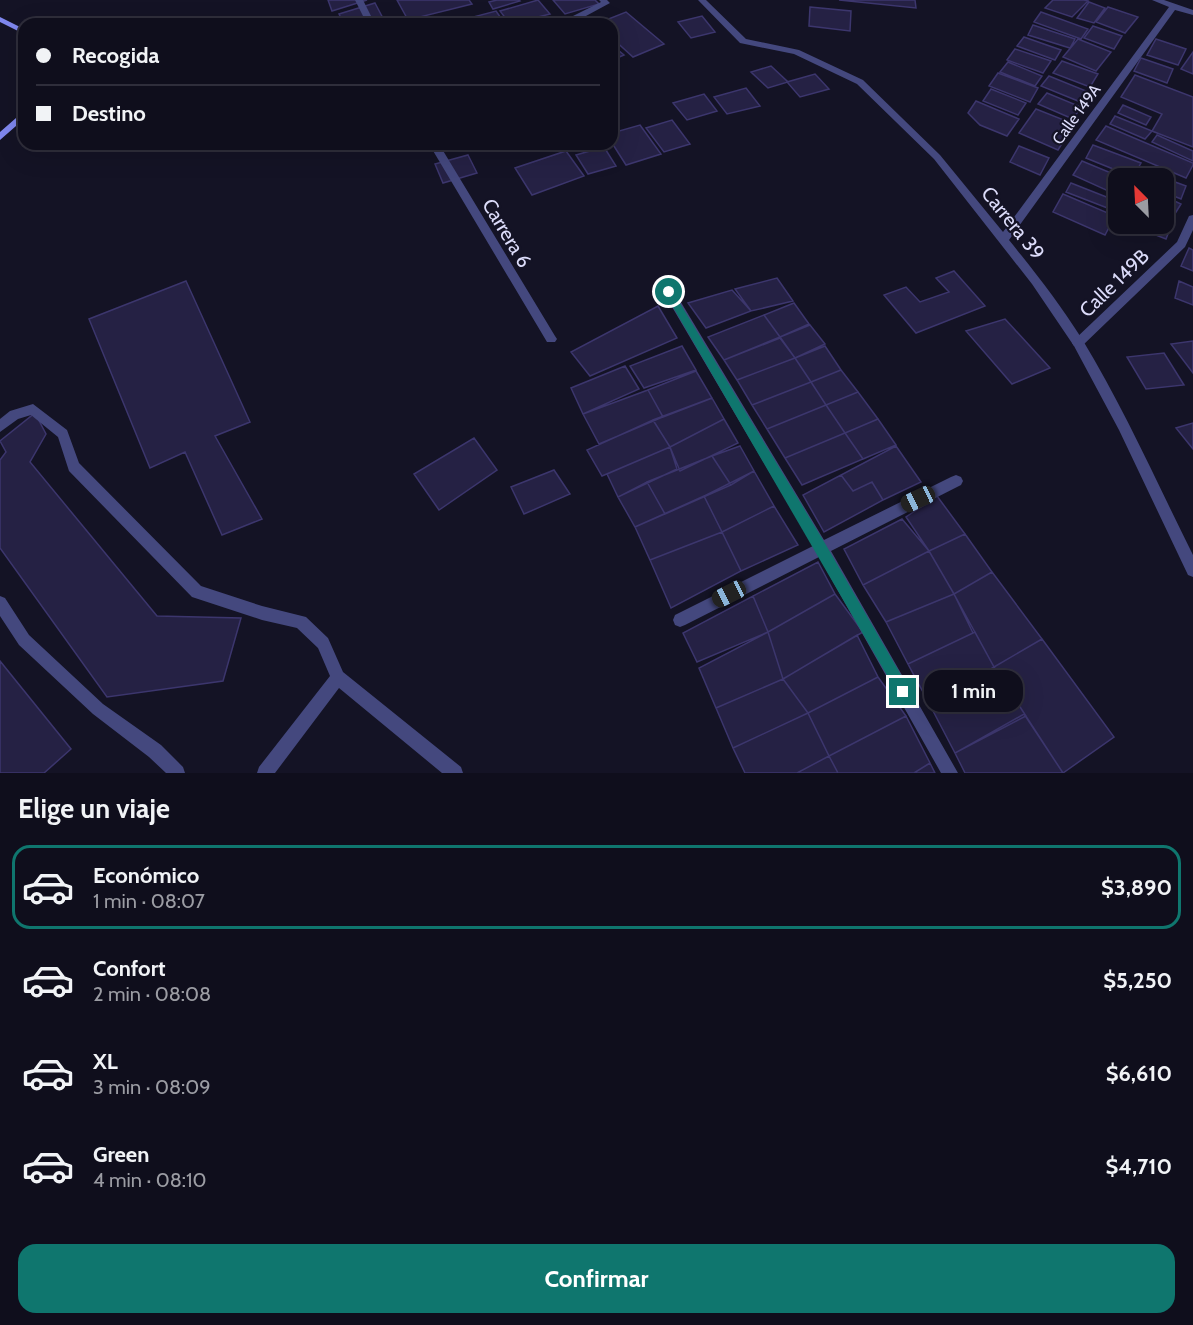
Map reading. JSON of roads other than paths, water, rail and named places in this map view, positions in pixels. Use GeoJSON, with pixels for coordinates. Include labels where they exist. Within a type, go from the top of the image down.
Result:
{"type":"FeatureCollection","features":[{"type":"Feature","properties":{"kind":"street"},"geometry":{"type":"LineString","coordinates":[[359,0],[369,18]]}},
{"type":"Feature","properties":{"kind":"street"},"geometry":{"type":"LineString","coordinates":[[576,18],[606,3],[603,0]]}},
{"type":"Feature","properties":{"kind":"street","name":"Carrera 39"},"geometry":{"type":"LineString","coordinates":[[702,0],[743,41],[796,52],[860,82],[937,157],[1036,281],[1078,343],[1123,426],[1193,570]]}},
{"type":"Feature","properties":{"kind":"street"},"geometry":{"type":"LineString","coordinates":[[1156,0],[1193,13]]}},
{"type":"Feature","properties":{"kind":"street","name":"Calle 149A"},"geometry":{"type":"LineString","coordinates":[[1003,240],[1174,6]]}},
{"type":"Feature","properties":{"kind":"street"},"geometry":{"type":"LineString","coordinates":[[0,19],[18,29]]}},
{"type":"Feature","properties":{"kind":"street"},"geometry":{"type":"LineString","coordinates":[[0,137],[18,120]]}},
{"type":"Feature","properties":{"kind":"street","name":"Carrera 6"},"geometry":{"type":"LineString","coordinates":[[438,150],[551,339]]}},
{"type":"Feature","properties":{"kind":"street","name":"Calle 149B"},"geometry":{"type":"LineString","coordinates":[[1078,343],[1181,244],[1193,219]]}},
{"type":"Feature","properties":{"kind":"street"},"geometry":{"type":"LineString","coordinates":[[669,292],[822,549],[950,773]]}},
{"type":"Feature","properties":{"kind":"street"},"geometry":{"type":"LineString","coordinates":[[0,426],[14,415],[33,409],[63,434],[74,467],[197,592],[262,614],[302,622],[323,643],[338,677],[455,773]]}},
{"type":"Feature","properties":{"kind":"street"},"geometry":{"type":"LineString","coordinates":[[680,620],[956,481]]}},
{"type":"Feature","properties":{"kind":"street"},"geometry":{"type":"LineString","coordinates":[[0,603],[24,640],[98,709],[155,751],[177,773]]}},
{"type":"Feature","properties":{"kind":"street"},"geometry":{"type":"LineString","coordinates":[[265,773],[338,677]]}}]}
